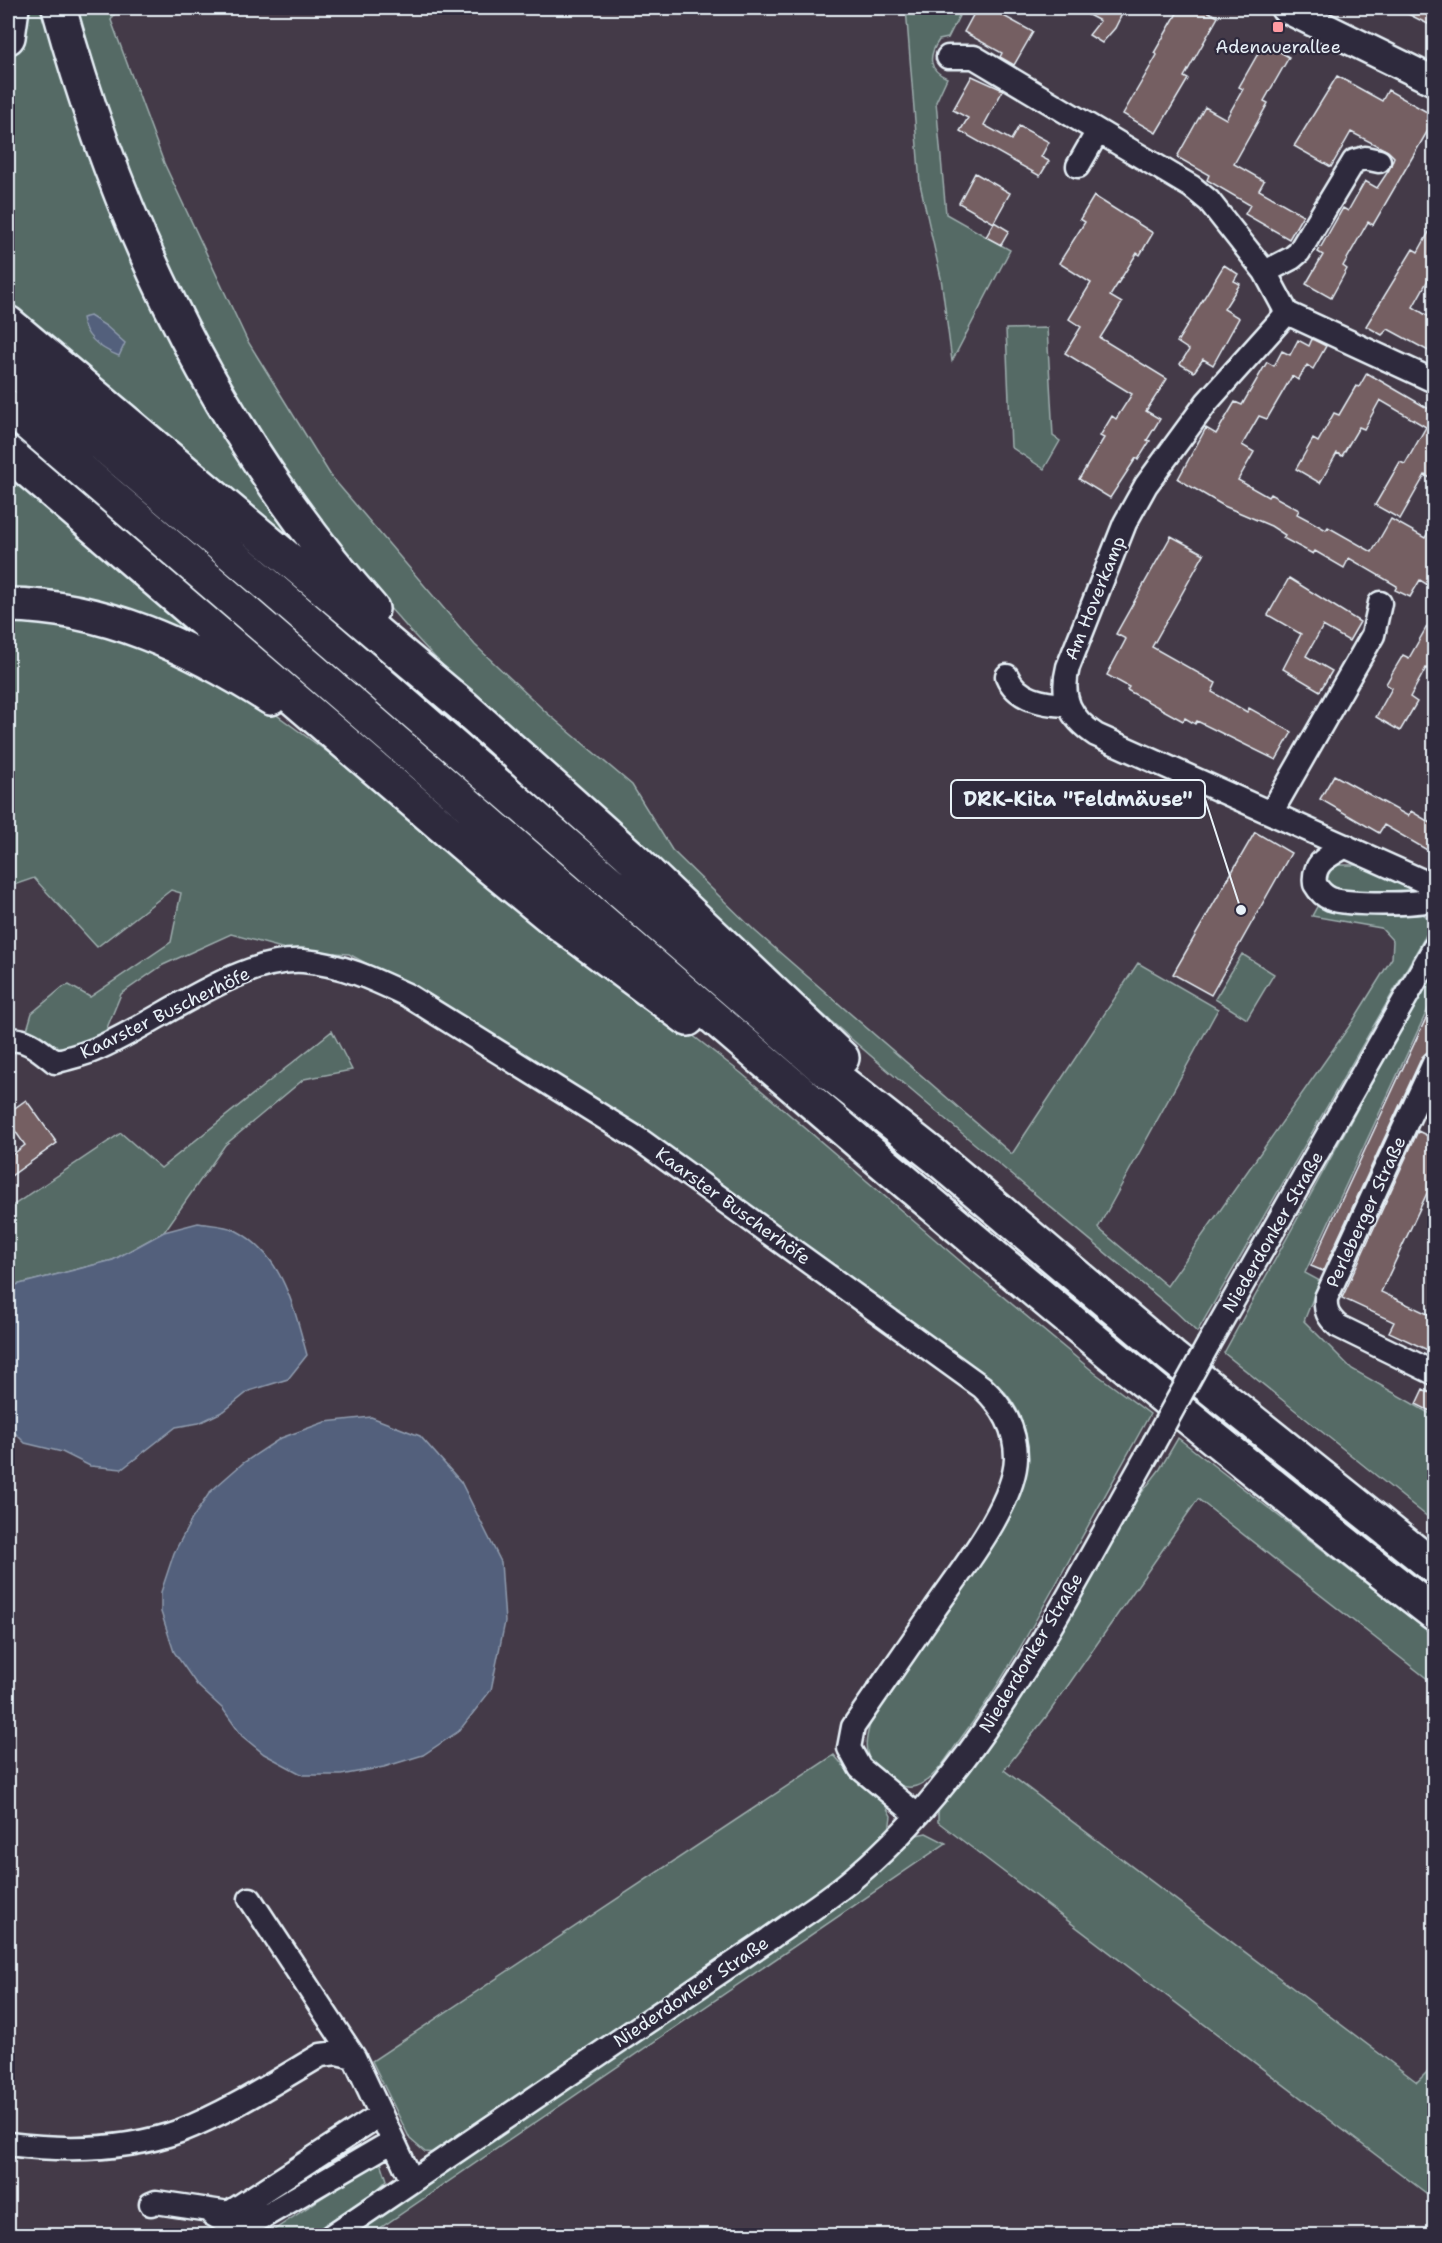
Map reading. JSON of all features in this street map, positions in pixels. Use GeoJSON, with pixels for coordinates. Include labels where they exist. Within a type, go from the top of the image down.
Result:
{"type":"FeatureCollection","features":[{"type":"Feature","properties":{"kind":"highway"},"geometry":{"type":"LineString","coordinates":[[8,37],[12,8]]}},
{"type":"Feature","properties":{"kind":"highway"},"geometry":{"type":"LineString","coordinates":[[58,8],[97,134],[123,204],[153,273],[211,387],[289,507],[341,574],[463,706]]}},
{"type":"Feature","properties":{"kind":"highway"},"geometry":{"type":"LineString","coordinates":[[8,322],[463,706],[628,854],[825,1040],[936,1157]]}},
{"type":"Feature","properties":{"kind":"highway"},"geometry":{"type":"LineString","coordinates":[[8,364],[264,582],[821,1066],[936,1157],[1172,1357],[1434,1567]]}},
{"type":"Feature","properties":{"kind":"highway"},"geometry":{"type":"LineString","coordinates":[[8,406],[812,1101],[1151,1387],[1434,1613]]}},
{"type":"Feature","properties":{"kind":"highway"},"geometry":{"type":"LineString","coordinates":[[8,453],[552,918],[701,1028],[812,1101]]}},
{"type":"Feature","properties":{"kind":"highway"},"geometry":{"type":"LineString","coordinates":[[8,605],[75,611],[160,637],[244,681],[376,769]]}},
{"type":"Feature","properties":{"kind":"main road"},"geometry":{"type":"LineString","coordinates":[[1285,8],[1434,81]]}},
{"type":"Feature","properties":{"kind":"street"},"geometry":{"type":"LineString","coordinates":[[948,57],[974,57],[1200,194],[1265,273],[1287,313],[1434,381]]}},
{"type":"Feature","properties":{"kind":"street"},"geometry":{"type":"LineString","coordinates":[[1078,166],[1098,131]]}},
{"type":"Feature","properties":{"kind":"street"},"geometry":{"type":"LineString","coordinates":[[1265,273],[1299,252],[1354,161],[1365,158],[1379,160]]}},
{"type":"Feature","properties":{"kind":"street","name":"Am Hoverkamp"},"geometry":{"type":"LineString","coordinates":[[1067,705],[1064,687],[1068,667],[1136,501],[1168,452],[1207,402],[1287,313]]}},
{"type":"Feature","properties":{"kind":"street"},"geometry":{"type":"LineString","coordinates":[[1271,813],[1373,635],[1380,603]]}},
{"type":"Feature","properties":{"kind":"street"},"geometry":{"type":"LineString","coordinates":[[1007,676],[1010,685],[1029,698],[1067,705],[1076,719],[1096,735],[1434,886]]}},
{"type":"Feature","properties":{"kind":"street"},"geometry":{"type":"LineString","coordinates":[[1346,846],[1323,859],[1316,867],[1315,884],[1326,897],[1360,902],[1422,902],[1434,899]]}},
{"type":"Feature","properties":{"kind":"street","name":"Niederdonker Straße"},"geometry":{"type":"LineString","coordinates":[[331,2235],[835,1893],[875,1859],[917,1815],[972,1748],[1018,1680],[1434,948]]}},
{"type":"Feature","properties":{"kind":"street","name":"Kaarster Buscherhöfe"},"geometry":{"type":"LineString","coordinates":[[8,1040],[24,1041],[55,1062],[95,1049],[240,974],[267,965],[301,961],[334,965],[368,976],[406,996],[640,1140],[982,1386],[999,1404],[1012,1428],[1016,1460],[1008,1490],[985,1536],[854,1727],[849,1748],[860,1768],[917,1815]]}},
{"type":"Feature","properties":{"kind":"street","name":"Perleberger Straße"},"geometry":{"type":"LineString","coordinates":[[1434,1063],[1425,1110],[1326,1298],[1325,1309],[1329,1318],[1338,1326],[1434,1372]]}},
{"type":"Feature","properties":{"kind":"street"},"geometry":{"type":"LineString","coordinates":[[250,1899],[354,2057],[412,2181]]}},
{"type":"Feature","properties":{"kind":"street"},"geometry":{"type":"LineString","coordinates":[[8,2144],[86,2149],[132,2143],[178,2132],[221,2113],[321,2055],[337,2053],[354,2057]]}},
{"type":"Feature","properties":{"kind":"street"},"geometry":{"type":"LineString","coordinates":[[151,2204],[156,2202],[228,2213],[381,2114]]}},
{"type":"Feature","properties":{"kind":"street"},"geometry":{"type":"LineString","coordinates":[[209,2210],[230,2225],[249,2225],[393,2141]]}},
{"type":"Feature","properties":{"kind":"green space"},"geometry":{"type":"Polygon","coordinates":[[[23,8],[50,8],[89,134],[329,574],[8,303],[8,58],[23,8]]]}},
{"type":"Feature","properties":{"kind":"green space"},"geometry":{"type":"Polygon","coordinates":[[[74,8],[118,8],[111,20],[164,163],[247,340],[331,476],[475,645],[547,713],[632,785],[672,850],[755,931],[1012,1154],[1138,963],[1218,1009],[1098,1228],[1167,1286],[1353,1021],[1392,958],[1393,941],[1381,928],[1312,916],[1318,905],[1327,909],[1421,913],[1434,921],[1197,1332],[908,1088],[750,949],[624,828],[485,708],[434,657],[362,576],[317,519],[268,449],[215,363],[169,273],[131,180],[74,8]]]}},
{"type":"Feature","properties":{"kind":"green space"},"geometry":{"type":"Polygon","coordinates":[[[906,8],[963,8],[948,38],[939,40],[932,57],[933,67],[947,78],[936,102],[946,214],[1010,250],[952,361],[941,278],[920,184],[906,8]]]}},
{"type":"Feature","properties":{"kind":"green space"},"geometry":{"type":"Polygon","coordinates":[[[1047,328],[1053,436],[1060,441],[1044,469],[1011,447],[1006,329],[1047,328]]]}},
{"type":"Feature","properties":{"kind":"green space"},"geometry":{"type":"Polygon","coordinates":[[[8,470],[213,645],[8,598],[8,470]]]}},
{"type":"Feature","properties":{"kind":"green space"},"geometry":{"type":"Polygon","coordinates":[[[8,618],[73,625],[155,648],[271,711],[344,764],[487,885],[651,1003],[741,1073],[966,1266],[1095,1373],[1150,1414],[1012,1662],[975,1719],[929,1779],[917,1786],[904,1787],[885,1777],[868,1757],[866,1745],[868,1733],[871,1721],[1019,1492],[1027,1452],[1027,1440],[1021,1416],[1005,1392],[727,1188],[646,1134],[388,975],[349,954],[289,950],[231,934],[163,965],[121,994],[104,1035],[81,1044],[64,1047],[47,1043],[27,1030],[32,1013],[63,987],[69,985],[90,997],[171,942],[181,893],[171,890],[97,947],[34,878],[8,887],[8,618]]]}},
{"type":"Feature","properties":{"kind":"green space"},"geometry":{"type":"Polygon","coordinates":[[[1336,865],[1362,865],[1412,888],[1411,891],[1335,893],[1324,880],[1326,873],[1336,865]]]}},
{"type":"Feature","properties":{"kind":"green space"},"geometry":{"type":"Polygon","coordinates":[[[1242,954],[1274,974],[1247,1019],[1215,999],[1242,954]]]}},
{"type":"Feature","properties":{"kind":"green space"},"geometry":{"type":"Polygon","coordinates":[[[1434,969],[1434,996],[1305,1273],[1320,1281],[1304,1321],[1352,1369],[1434,1416],[1434,1522],[1224,1353],[1434,969]]]}},
{"type":"Feature","properties":{"kind":"green space"},"geometry":{"type":"Polygon","coordinates":[[[332,1031],[352,1070],[304,1079],[225,1145],[164,1232],[113,1260],[8,1287],[8,1209],[121,1133],[161,1168],[332,1031]]]}},
{"type":"Feature","properties":{"kind":"green space"},"geometry":{"type":"Polygon","coordinates":[[[1178,1438],[1434,1636],[1434,1684],[1198,1499],[1046,1717],[1004,1770],[1417,2082],[1434,2065],[1434,2199],[938,1822],[938,1804],[980,1755],[1011,1711],[1136,1500],[1160,1469],[1178,1438]]]}},
{"type":"Feature","properties":{"kind":"green space"},"geometry":{"type":"Polygon","coordinates":[[[834,1755],[853,1777],[883,1801],[891,1816],[889,1831],[831,1885],[437,2153],[425,2152],[410,2139],[372,2061],[834,1755]]]}},
{"type":"Feature","properties":{"kind":"green space"},"geometry":{"type":"Polygon","coordinates":[[[926,1833],[946,1843],[370,2235],[347,2236],[838,1901],[886,1864],[912,1836],[926,1833]]]}},
{"type":"Feature","properties":{"kind":"green space"},"geometry":{"type":"Polygon","coordinates":[[[380,2159],[387,2180],[370,2197],[313,2235],[265,2236],[380,2159]]]}},
{"type":"Feature","properties":{"kind":"water"},"geometry":{"type":"Polygon","coordinates":[[[90,316],[106,326],[125,343],[119,356],[106,350],[90,337],[82,318],[90,316]]]}},
{"type":"Feature","properties":{"kind":"water"},"geometry":{"type":"Polygon","coordinates":[[[198,1223],[231,1228],[251,1240],[265,1253],[284,1284],[291,1301],[307,1355],[288,1379],[249,1391],[224,1411],[199,1423],[176,1427],[122,1469],[90,1466],[62,1452],[25,1443],[8,1426],[8,1287],[113,1260],[164,1232],[198,1223]]]}},
{"type":"Feature","properties":{"kind":"water"},"geometry":{"type":"Polygon","coordinates":[[[371,1417],[420,1436],[461,1482],[501,1562],[505,1622],[491,1690],[459,1731],[423,1755],[384,1767],[341,1775],[303,1775],[264,1754],[242,1736],[223,1709],[197,1685],[174,1652],[161,1612],[161,1592],[174,1553],[192,1519],[210,1492],[243,1463],[281,1438],[325,1422],[371,1417]]]}},
{"type":"Feature","properties":{"kind":"building"},"geometry":{"type":"Polygon","coordinates":[[[977,8],[989,8],[1033,32],[1014,65],[1000,57],[1002,53],[964,32],[977,8]]]}},
{"type":"Feature","properties":{"kind":"building"},"geometry":{"type":"Polygon","coordinates":[[[1075,8],[1125,8],[1115,28],[1102,43],[1089,35],[1100,21],[1075,8]]]}},
{"type":"Feature","properties":{"kind":"building"},"geometry":{"type":"Polygon","coordinates":[[[1180,8],[1201,8],[1218,17],[1184,77],[1188,79],[1156,133],[1123,114],[1157,55],[1154,53],[1180,8]]]}},
{"type":"Feature","properties":{"kind":"building"},"geometry":{"type":"Polygon","coordinates":[[[1396,8],[1434,8],[1434,27],[1396,8]]]}},
{"type":"Feature","properties":{"kind":"building"},"geometry":{"type":"Polygon","coordinates":[[[1264,43],[1289,57],[1264,101],[1268,103],[1234,164],[1264,181],[1259,190],[1303,215],[1289,239],[1245,214],[1250,205],[1207,180],[1209,175],[1177,157],[1205,107],[1226,119],[1243,89],[1239,87],[1264,43]]]}},
{"type":"Feature","properties":{"kind":"building"},"geometry":{"type":"Polygon","coordinates":[[[972,76],[1003,90],[984,125],[1011,140],[1019,126],[1049,142],[1041,157],[1049,161],[1040,176],[960,131],[968,118],[953,110],[972,76]]]}},
{"type":"Feature","properties":{"kind":"building"},"geometry":{"type":"Polygon","coordinates":[[[1337,76],[1382,101],[1388,90],[1434,116],[1434,120],[1373,225],[1368,222],[1343,266],[1347,269],[1331,298],[1306,284],[1323,255],[1318,252],[1343,208],[1348,211],[1365,181],[1377,188],[1389,170],[1394,157],[1388,151],[1351,132],[1331,167],[1294,146],[1337,76]]]}},
{"type":"Feature","properties":{"kind":"building"},"geometry":{"type":"Polygon","coordinates":[[[975,173],[1010,193],[994,222],[1009,231],[1001,245],[986,237],[994,223],[959,203],[975,173]]]}},
{"type":"Feature","properties":{"kind":"building"},"geometry":{"type":"Polygon","coordinates":[[[1094,196],[1153,233],[1140,255],[1137,253],[1110,296],[1122,303],[1100,338],[1167,379],[1146,411],[1160,419],[1147,440],[1150,441],[1110,498],[1079,479],[1104,438],[1100,436],[1112,416],[1116,419],[1132,394],[1065,353],[1081,327],[1069,319],[1091,283],[1059,263],[1085,222],[1080,219],[1094,196]]]}},
{"type":"Feature","properties":{"kind":"building"},"geometry":{"type":"Polygon","coordinates":[[[1434,223],[1434,269],[1413,307],[1434,320],[1434,354],[1388,329],[1382,335],[1366,326],[1413,249],[1418,252],[1434,223]]]}},
{"type":"Feature","properties":{"kind":"building"},"geometry":{"type":"Polygon","coordinates":[[[1224,265],[1238,274],[1234,281],[1240,284],[1224,309],[1239,318],[1213,365],[1203,359],[1194,372],[1180,364],[1189,350],[1177,342],[1224,265]]]}},
{"type":"Feature","properties":{"kind":"building"},"geometry":{"type":"Polygon","coordinates":[[[1312,339],[1326,346],[1313,369],[1307,365],[1298,380],[1292,376],[1267,419],[1259,416],[1242,445],[1254,452],[1238,480],[1268,497],[1270,494],[1299,510],[1297,514],[1326,530],[1328,527],[1372,552],[1391,519],[1425,538],[1434,521],[1434,589],[1420,580],[1410,597],[1395,590],[1397,586],[1349,558],[1344,568],[1315,551],[1313,554],[1283,538],[1285,535],[1271,526],[1224,506],[1178,479],[1206,428],[1216,434],[1235,402],[1242,405],[1267,362],[1274,366],[1282,351],[1290,355],[1298,340],[1309,346],[1312,339]]]}},
{"type":"Feature","properties":{"kind":"building"},"geometry":{"type":"Polygon","coordinates":[[[1367,373],[1434,412],[1434,470],[1430,478],[1425,475],[1400,519],[1375,505],[1400,462],[1405,464],[1426,427],[1380,400],[1364,429],[1359,427],[1342,456],[1337,453],[1320,483],[1296,469],[1313,439],[1318,442],[1334,413],[1339,415],[1356,386],[1359,387],[1367,373]]]}},
{"type":"Feature","properties":{"kind":"building"},"geometry":{"type":"Polygon","coordinates":[[[1171,536],[1204,554],[1152,647],[1216,683],[1212,692],[1247,712],[1249,708],[1292,732],[1276,760],[1197,721],[1195,724],[1185,718],[1183,721],[1127,690],[1129,687],[1107,675],[1126,639],[1116,634],[1171,536]]]}},
{"type":"Feature","properties":{"kind":"building"},"geometry":{"type":"Polygon","coordinates":[[[1289,578],[1360,622],[1349,641],[1323,626],[1306,656],[1332,671],[1320,691],[1283,669],[1301,634],[1268,615],[1289,578]]]}},
{"type":"Feature","properties":{"kind":"building"},"geometry":{"type":"Polygon","coordinates":[[[1434,614],[1434,672],[1426,668],[1410,697],[1417,702],[1400,731],[1376,717],[1392,688],[1386,684],[1403,655],[1409,658],[1434,614]]]}},
{"type":"Feature","properties":{"kind":"building"},"geometry":{"type":"Polygon","coordinates":[[[1334,775],[1408,816],[1411,811],[1434,825],[1434,854],[1384,825],[1379,833],[1320,799],[1334,775]]]}},
{"type":"Feature","properties":{"kind":"building"},"geometry":{"type":"Polygon","coordinates":[[[1255,832],[1291,853],[1211,995],[1173,974],[1255,832]]]}},
{"type":"Feature","properties":{"kind":"building"},"geometry":{"type":"Polygon","coordinates":[[[1434,1001],[1434,1041],[1430,1050],[1422,1057],[1323,1271],[1311,1266],[1434,1001]]]}},
{"type":"Feature","properties":{"kind":"building"},"geometry":{"type":"Polygon","coordinates":[[[26,1100],[57,1143],[8,1178],[8,1158],[25,1145],[8,1121],[8,1113],[26,1100]]]}},
{"type":"Feature","properties":{"kind":"building"},"geometry":{"type":"Polygon","coordinates":[[[1418,1131],[1434,1139],[1434,1178],[1381,1292],[1434,1317],[1434,1353],[1389,1332],[1394,1322],[1342,1298],[1418,1131]]]}},
{"type":"Feature","properties":{"kind":"building"},"geometry":{"type":"Polygon","coordinates":[[[1423,1389],[1434,1395],[1434,1413],[1416,1404],[1423,1389]]]}},
{"type":"Feature","properties":{"kind":"place","name":"Adenauerallee"},"geometry":{"type":"Point","coordinates":[1278,27]}},
{"type":"Feature","properties":{"kind":"place","name":"DRK-Kita \"Feldmäuse\""},"geometry":{"type":"Point","coordinates":[1241,910]}}]}
